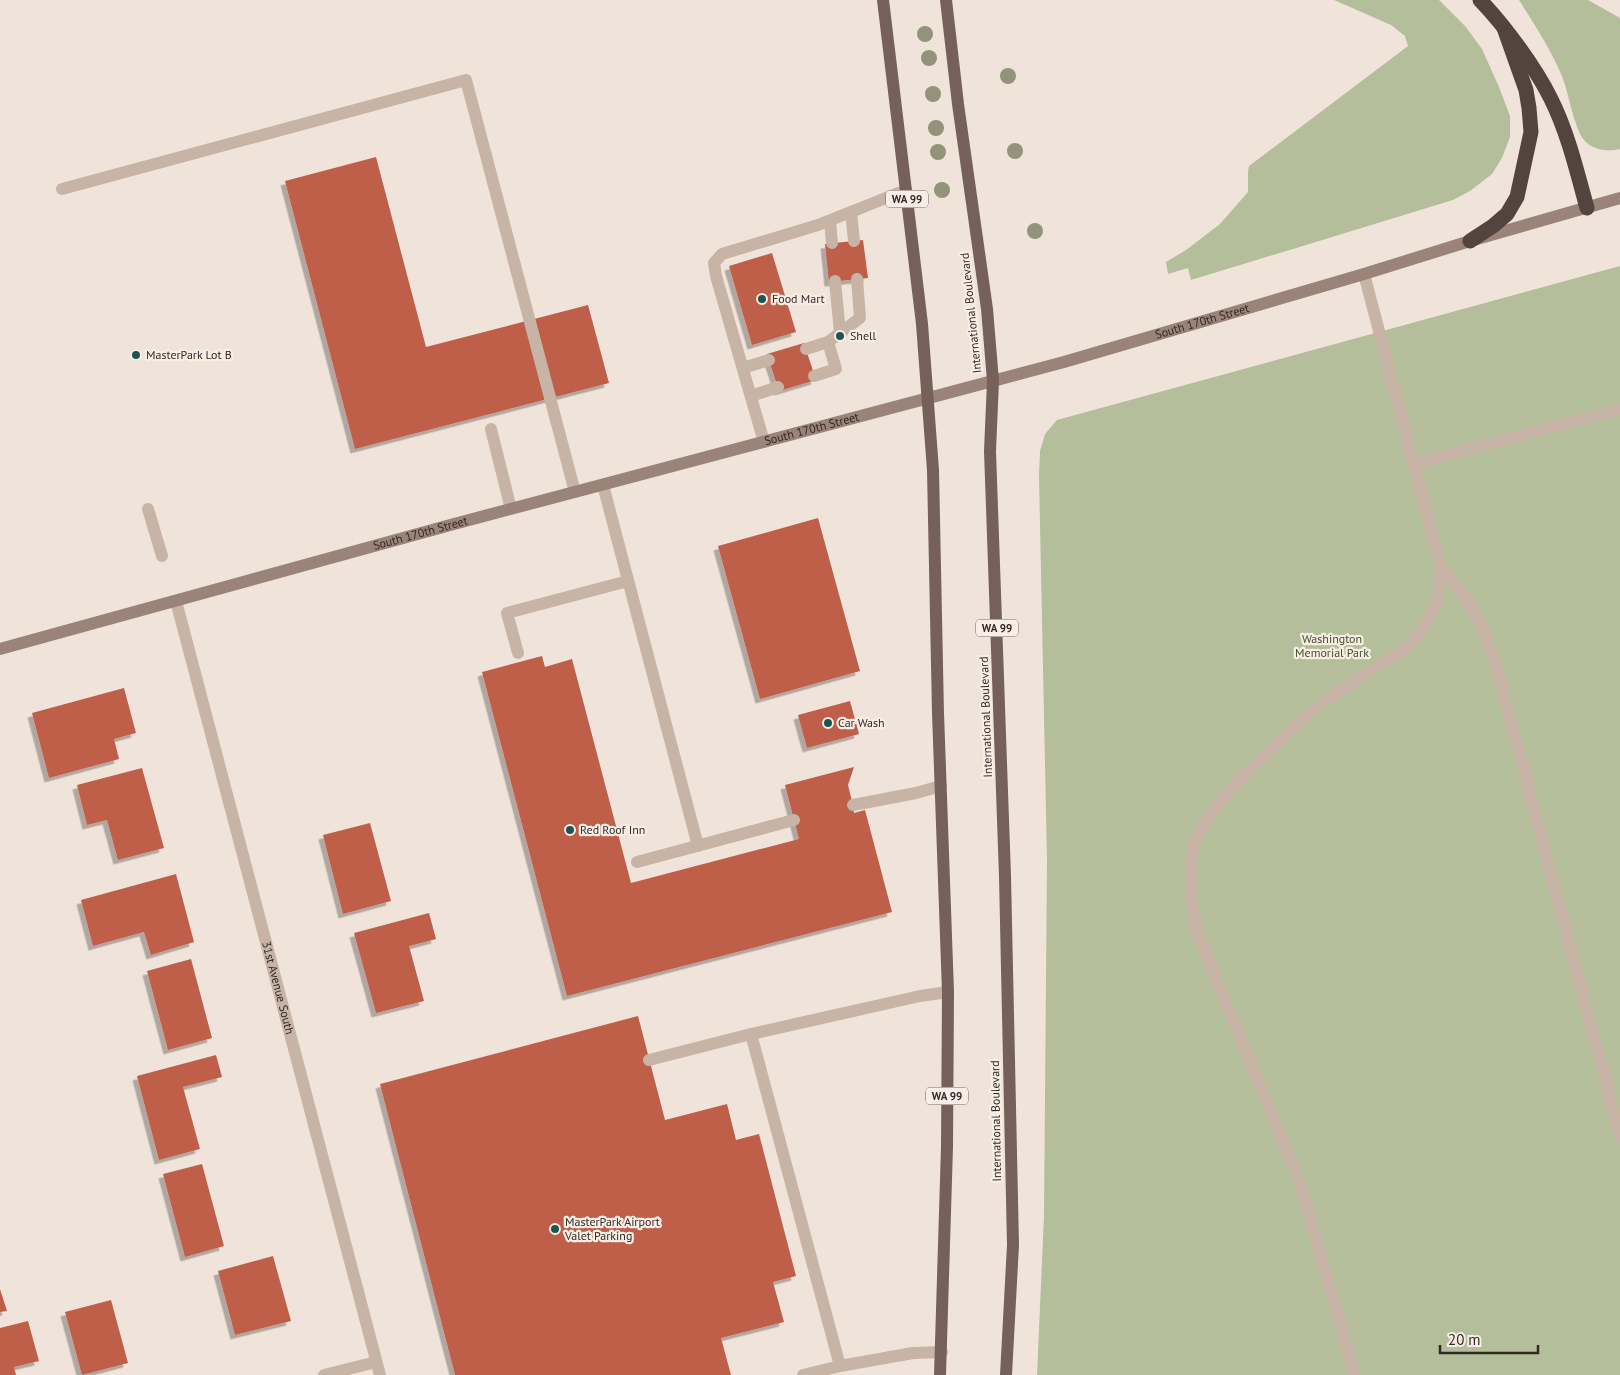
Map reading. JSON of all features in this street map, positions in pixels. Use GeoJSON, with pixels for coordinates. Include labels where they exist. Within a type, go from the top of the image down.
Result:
{"type":"FeatureCollection","features":[{"type":"Feature","properties":{"kind":"highway"},"geometry":{"type":"LineString","coordinates":[[1480,0],[1504,28],[1540,78],[1552,101],[1571,153],[1587,208]]}},
{"type":"Feature","properties":{"kind":"highway"},"geometry":{"type":"LineString","coordinates":[[1470,241],[1507,214],[1517,197],[1531,132],[1526,90],[1504,28]]}},
{"type":"Feature","properties":{"kind":"main road","name":"WA 99"},"geometry":{"type":"LineString","coordinates":[[883,0],[922,324],[933,470],[938,713],[948,992],[947,1147],[940,1375]]}},
{"type":"Feature","properties":{"kind":"main road","name":"International Boulevard"},"geometry":{"type":"LineString","coordinates":[[946,0],[958,104],[987,310],[993,381],[990,451],[1004,866],[1013,1245],[1006,1375]]}},
{"type":"Feature","properties":{"kind":"street"},"geometry":{"type":"LineString","coordinates":[[62,189],[466,80],[575,492]]}},
{"type":"Feature","properties":{"kind":"street"},"geometry":{"type":"LineString","coordinates":[[764,442],[716,276],[714,263],[722,254],[830,221],[906,190]]}},
{"type":"Feature","properties":{"kind":"street","name":"South 170th Street"},"geometry":{"type":"LineString","coordinates":[[0,650],[511,509],[1064,362],[1620,198]]}},
{"type":"Feature","properties":{"kind":"street"},"geometry":{"type":"LineString","coordinates":[[851,212],[854,241]]}},
{"type":"Feature","properties":{"kind":"street"},"geometry":{"type":"LineString","coordinates":[[830,221],[832,243]]}},
{"type":"Feature","properties":{"kind":"street"},"geometry":{"type":"LineString","coordinates":[[1355,1375],[1310,1216],[1294,1168],[1198,934],[1192,904],[1192,858],[1195,840],[1214,809],[1238,781],[1308,714],[1344,688],[1408,647],[1423,628],[1437,603],[1441,568],[1364,274]]}},
{"type":"Feature","properties":{"kind":"street"},"geometry":{"type":"LineString","coordinates":[[806,349],[828,342],[860,318],[857,279]]}},
{"type":"Feature","properties":{"kind":"street"},"geometry":{"type":"LineString","coordinates":[[835,282],[840,333]]}},
{"type":"Feature","properties":{"kind":"street"},"geometry":{"type":"LineString","coordinates":[[814,376],[836,369],[828,342]]}},
{"type":"Feature","properties":{"kind":"street"},"geometry":{"type":"LineString","coordinates":[[744,368],[769,360]]}},
{"type":"Feature","properties":{"kind":"street"},"geometry":{"type":"LineString","coordinates":[[751,396],[778,387]]}},
{"type":"Feature","properties":{"kind":"street"},"geometry":{"type":"LineString","coordinates":[[1414,464],[1620,409]]}},
{"type":"Feature","properties":{"kind":"street"},"geometry":{"type":"LineString","coordinates":[[491,430],[511,509]]}},
{"type":"Feature","properties":{"kind":"street"},"geometry":{"type":"LineString","coordinates":[[603,485],[698,846]]}},
{"type":"Feature","properties":{"kind":"street"},"geometry":{"type":"LineString","coordinates":[[148,509],[162,556]]}},
{"type":"Feature","properties":{"kind":"street"},"geometry":{"type":"LineString","coordinates":[[1441,568],[1465,596],[1483,628],[1495,661],[1620,1136]]}},
{"type":"Feature","properties":{"kind":"street"},"geometry":{"type":"LineString","coordinates":[[518,653],[508,613],[628,582]]}},
{"type":"Feature","properties":{"kind":"street","name":"31st Avenue South"},"geometry":{"type":"LineString","coordinates":[[176,602],[380,1375]]}},
{"type":"Feature","properties":{"kind":"street"},"geometry":{"type":"LineString","coordinates":[[852,805],[916,793],[941,786]]}},
{"type":"Feature","properties":{"kind":"street"},"geometry":{"type":"LineString","coordinates":[[637,862],[794,820]]}},
{"type":"Feature","properties":{"kind":"street"},"geometry":{"type":"LineString","coordinates":[[649,1060],[751,1034],[920,996],[948,992]]}},
{"type":"Feature","properties":{"kind":"street"},"geometry":{"type":"LineString","coordinates":[[751,1034],[840,1366]]}},
{"type":"Feature","properties":{"kind":"street"},"geometry":{"type":"LineString","coordinates":[[803,1375],[840,1366],[913,1353],[942,1352]]}},
{"type":"Feature","properties":{"kind":"street"},"geometry":{"type":"LineString","coordinates":[[324,1375],[376,1362]]}},
{"type":"Feature","properties":{"kind":"green space"},"geometry":{"type":"Polygon","coordinates":[[[1334,0],[1439,0],[1465,26],[1482,49],[1499,87],[1510,116],[1510,137],[1502,158],[1492,174],[1470,191],[1453,200],[1191,280],[1188,268],[1168,274],[1166,262],[1186,250],[1220,224],[1248,192],[1249,166],[1408,46],[1405,36],[1391,25],[1334,0]]]}},
{"type":"Feature","properties":{"kind":"green space"},"geometry":{"type":"Polygon","coordinates":[[[1519,0],[1588,0],[1620,18],[1620,149],[1600,149],[1591,146],[1584,140],[1577,126],[1557,64],[1519,0]]]}},
{"type":"Feature","properties":{"kind":"green space","name":"Washington Memorial Park"},"geometry":{"type":"Polygon","coordinates":[[[1620,266],[1620,1375],[1037,1375],[1044,1216],[1047,860],[1039,476],[1040,451],[1045,434],[1057,420],[1620,266]]]}},
{"type":"Feature","properties":{"kind":"building"},"geometry":{"type":"Polygon","coordinates":[[[376,157],[426,347],[588,305],[609,383],[355,449],[285,181],[376,157]]]}},
{"type":"Feature","properties":{"kind":"building"},"geometry":{"type":"Polygon","coordinates":[[[863,240],[868,278],[829,282],[825,244],[863,240]]]}},
{"type":"Feature","properties":{"kind":"building","name":"Food Mart"},"geometry":{"type":"Polygon","coordinates":[[[772,253],[796,332],[752,345],[729,266],[772,253]]]}},
{"type":"Feature","properties":{"kind":"building"},"geometry":{"type":"Polygon","coordinates":[[[804,343],[816,380],[779,391],[767,354],[804,343]]]}},
{"type":"Feature","properties":{"kind":"building"},"geometry":{"type":"Polygon","coordinates":[[[818,518],[860,671],[760,699],[718,546],[818,518]]]}},
{"type":"Feature","properties":{"kind":"building","name":"Red Roof Inn"},"geometry":{"type":"Polygon","coordinates":[[[542,656],[545,667],[572,659],[631,883],[799,839],[785,785],[854,767],[848,785],[854,813],[865,810],[892,912],[567,996],[482,672],[542,656]]]}},
{"type":"Feature","properties":{"kind":"building"},"geometry":{"type":"Polygon","coordinates":[[[124,688],[136,733],[114,739],[119,759],[49,778],[32,713],[124,688]]]}},
{"type":"Feature","properties":{"kind":"building","name":"Car Wash"},"geometry":{"type":"Polygon","coordinates":[[[850,701],[859,734],[807,748],[798,715],[850,701]]]}},
{"type":"Feature","properties":{"kind":"building"},"geometry":{"type":"Polygon","coordinates":[[[142,768],[164,848],[118,860],[107,820],[87,825],[77,785],[142,768]]]}},
{"type":"Feature","properties":{"kind":"building"},"geometry":{"type":"Polygon","coordinates":[[[370,823],[391,901],[343,914],[323,835],[370,823]]]}},
{"type":"Feature","properties":{"kind":"building"},"geometry":{"type":"Polygon","coordinates":[[[176,874],[194,942],[151,955],[144,932],[93,946],[81,900],[176,874]]]}},
{"type":"Feature","properties":{"kind":"building"},"geometry":{"type":"Polygon","coordinates":[[[429,913],[436,939],[409,946],[424,1001],[376,1013],[354,933],[429,913]]]}},
{"type":"Feature","properties":{"kind":"building"},"geometry":{"type":"Polygon","coordinates":[[[191,959],[212,1038],[168,1050],[147,971],[191,959]]]}},
{"type":"Feature","properties":{"kind":"building","name":"MasterPark Airport Valet Parking"},"geometry":{"type":"Polygon","coordinates":[[[638,1016],[665,1120],[727,1104],[736,1140],[759,1134],[796,1276],[773,1282],[784,1322],[721,1338],[731,1375],[455,1375],[380,1084],[638,1016]]]}},
{"type":"Feature","properties":{"kind":"building"},"geometry":{"type":"Polygon","coordinates":[[[216,1055],[222,1077],[183,1087],[200,1149],[159,1160],[137,1076],[216,1055]]]}},
{"type":"Feature","properties":{"kind":"building"},"geometry":{"type":"Polygon","coordinates":[[[202,1164],[224,1246],[185,1257],[163,1174],[202,1164]]]}},
{"type":"Feature","properties":{"kind":"building"},"geometry":{"type":"Polygon","coordinates":[[[273,1256],[291,1321],[235,1335],[218,1271],[273,1256]]]}},
{"type":"Feature","properties":{"kind":"building"},"geometry":{"type":"Polygon","coordinates":[[[0,1289],[7,1311],[0,1312],[0,1289]]]}},
{"type":"Feature","properties":{"kind":"building"},"geometry":{"type":"Polygon","coordinates":[[[111,1300],[128,1363],[82,1375],[65,1312],[111,1300]]]}},
{"type":"Feature","properties":{"kind":"building"},"geometry":{"type":"Polygon","coordinates":[[[28,1321],[39,1361],[14,1367],[16,1375],[0,1375],[0,1328],[28,1321]]]}},
{"type":"Feature","properties":{"kind":"place","name":"Food Mart"},"geometry":{"type":"Point","coordinates":[762,299]}},
{"type":"Feature","properties":{"kind":"place","name":"Shell"},"geometry":{"type":"Point","coordinates":[840,336]}},
{"type":"Feature","properties":{"kind":"place","name":"MasterPark Lot B"},"geometry":{"type":"Point","coordinates":[136,355]}},
{"type":"Feature","properties":{"kind":"place","name":"Car Wash"},"geometry":{"type":"Point","coordinates":[828,723]}},
{"type":"Feature","properties":{"kind":"place","name":"Red Roof Inn"},"geometry":{"type":"Point","coordinates":[570,830]}},
{"type":"Feature","properties":{"kind":"place","name":"MasterPark Airport Valet Parking"},"geometry":{"type":"Point","coordinates":[555,1229]}}]}
